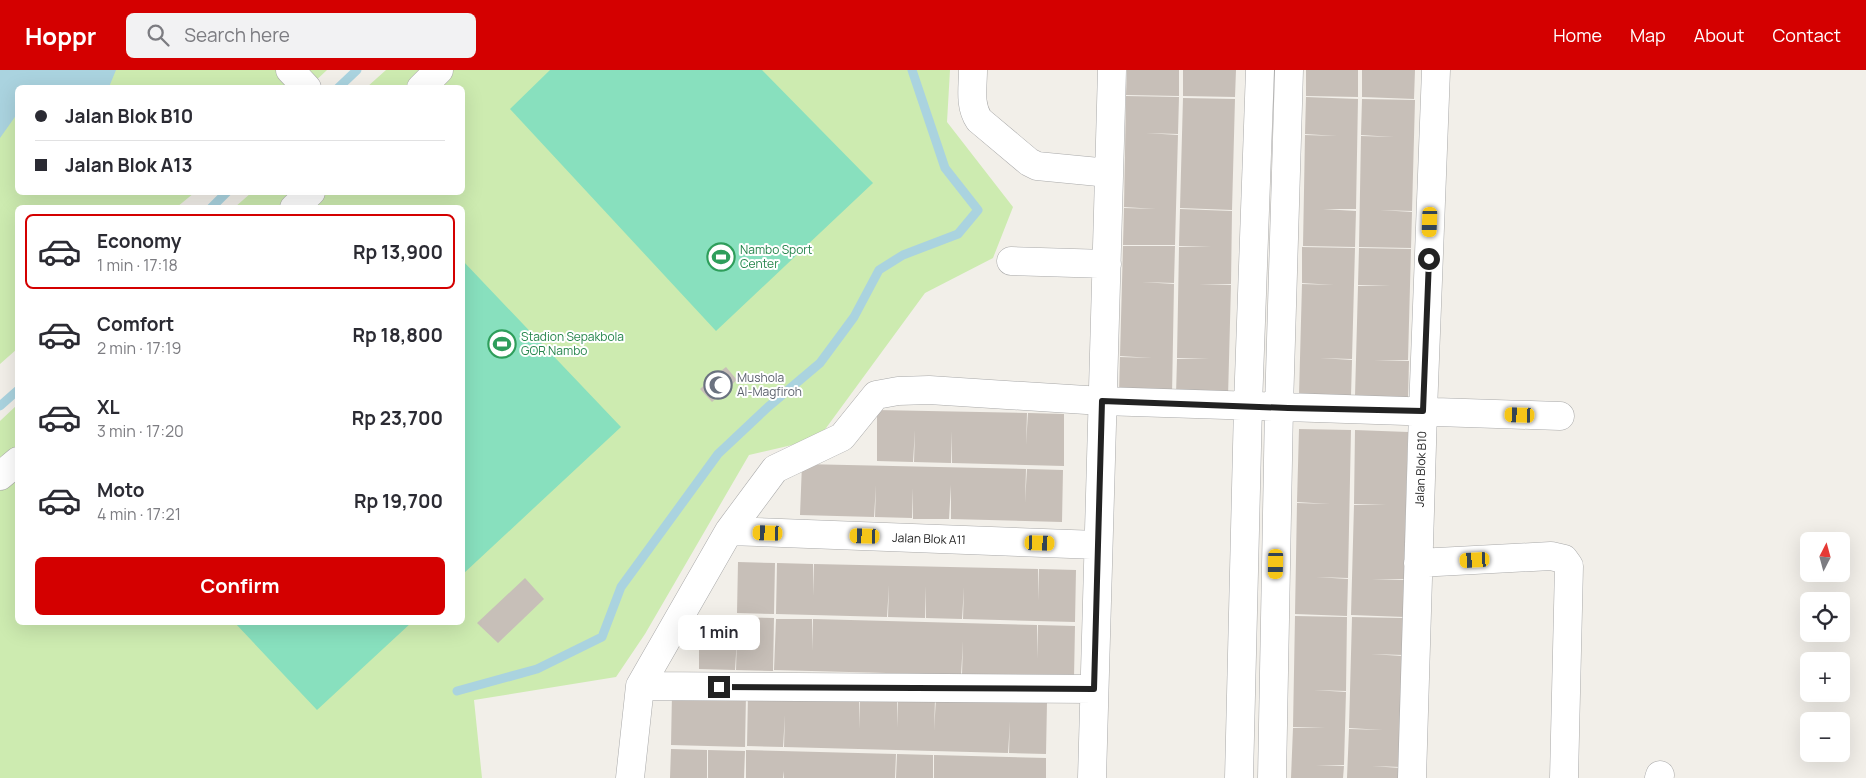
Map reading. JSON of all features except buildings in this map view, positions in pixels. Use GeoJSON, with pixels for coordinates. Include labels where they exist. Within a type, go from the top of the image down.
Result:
{"type":"FeatureCollection","features":[{"type":"Feature","properties":{"kind":"street"},"geometry":{"type":"LineString","coordinates":[[290,70],[304,85]]}},
{"type":"Feature","properties":{"kind":"street"},"geometry":{"type":"LineString","coordinates":[[424,85],[439,70]]}},
{"type":"Feature","properties":{"kind":"street"},"geometry":{"type":"LineString","coordinates":[[973,70],[972,107],[975,114],[979,120],[1029,162],[1038,166],[1109,173]]}},
{"type":"Feature","properties":{"kind":"street"},"geometry":{"type":"LineString","coordinates":[[1092,778],[1112,70]]}},
{"type":"Feature","properties":{"kind":"street"},"geometry":{"type":"LineString","coordinates":[[1239,778],[1248,406],[1260,70]]}},
{"type":"Feature","properties":{"kind":"street"},"geometry":{"type":"LineString","coordinates":[[1272,778],[1279,408],[1289,70]]}},
{"type":"Feature","properties":{"kind":"street","name":"Jalan Blok B10"},"geometry":{"type":"LineString","coordinates":[[1412,778],[1436,70]]}},
{"type":"Feature","properties":{"kind":"street"},"geometry":{"type":"LineString","coordinates":[[297,205],[308,195]]}},
{"type":"Feature","properties":{"kind":"street"},"geometry":{"type":"LineString","coordinates":[[1011,261],[1107,264]]}},
{"type":"Feature","properties":{"kind":"street"},"geometry":{"type":"LineString","coordinates":[[630,778],[640,686],[729,531],[774,469],[842,437],[876,395],[898,391],[929,390],[1102,401],[1560,416]]}},
{"type":"Feature","properties":{"kind":"street"},"geometry":{"type":"LineString","coordinates":[[0,476],[15,464]]}},
{"type":"Feature","properties":{"kind":"street","name":"Jalan Blok A11"},"geometry":{"type":"LineString","coordinates":[[729,531],[1098,545]]}},
{"type":"Feature","properties":{"kind":"street"},"geometry":{"type":"LineString","coordinates":[[1418,563],[1552,556],[1564,560],[1569,566],[1564,778]]}},
{"type":"Feature","properties":{"kind":"street"},"geometry":{"type":"LineString","coordinates":[[640,686],[1094,689]]}},
{"type":"Feature","properties":{"kind":"green space"},"geometry":{"type":"Polygon","coordinates":[[[0,70],[327,70],[311,85],[15,85],[15,195],[192,195],[179,205],[15,205],[15,351],[0,364],[0,70]]]}},
{"type":"Feature","properties":{"kind":"green space"},"geometry":{"type":"Polygon","coordinates":[[[386,70],[950,70],[947,122],[1013,207],[993,258],[925,293],[818,439],[749,455],[645,634],[616,677],[474,700],[482,778],[0,778],[0,421],[15,407],[15,625],[465,625],[465,205],[237,205],[249,195],[465,195],[465,85],[369,85],[386,70]]]}},
{"type":"Feature","properties":{"kind":"green space","name":"Nambo Sport Center"},"geometry":{"type":"Polygon","coordinates":[[[550,70],[762,70],[873,183],[716,331],[510,109],[550,70]]]}},
{"type":"Feature","properties":{"kind":"green space","name":"Stadion Sepakbola GOR Nambo"},"geometry":{"type":"Polygon","coordinates":[[[465,263],[621,427],[465,572],[465,263]]]}},
{"type":"Feature","properties":{"kind":"green space"},"geometry":{"type":"Polygon","coordinates":[[[237,625],[409,625],[317,710],[237,625]]]}},
{"type":"Feature","properties":{"kind":"water"},"geometry":{"type":"Polygon","coordinates":[[[0,70],[116,70],[110,85],[15,85],[15,117],[0,138],[0,70]]]}},
{"type":"Feature","properties":{"kind":"waterway"},"geometry":{"type":"LineString","coordinates":[[341,85],[357,70]]}},
{"type":"Feature","properties":{"kind":"waterway"},"geometry":{"type":"LineString","coordinates":[[457,691],[537,669],[602,637],[621,587],[718,454],[768,407],[820,363],[854,317],[879,270],[903,255],[958,234],[978,210],[945,168],[912,70]]}},
{"type":"Feature","properties":{"kind":"waterway"},"geometry":{"type":"LineString","coordinates":[[214,205],[224,195]]}},
{"type":"Feature","properties":{"kind":"waterway"},"geometry":{"type":"LineString","coordinates":[[0,406],[15,393]]}},
{"type":"Feature","properties":{"kind":"place","name":"Nambo Sport Center"},"geometry":{"type":"Point","coordinates":[721,257]}},
{"type":"Feature","properties":{"kind":"place","name":"Stadion Sepakbola GOR Nambo"},"geometry":{"type":"Point","coordinates":[502,344]}},
{"type":"Feature","properties":{"kind":"place","name":"Mushola Al-Magfiroh"},"geometry":{"type":"Point","coordinates":[718,385]}},
{"type":"Feature","properties":{"kind":"route"},"geometry":{"type":"LineString","coordinates":[[719,687],[1094,689],[1102,401],[1423,411],[1429,259]]}}]}
